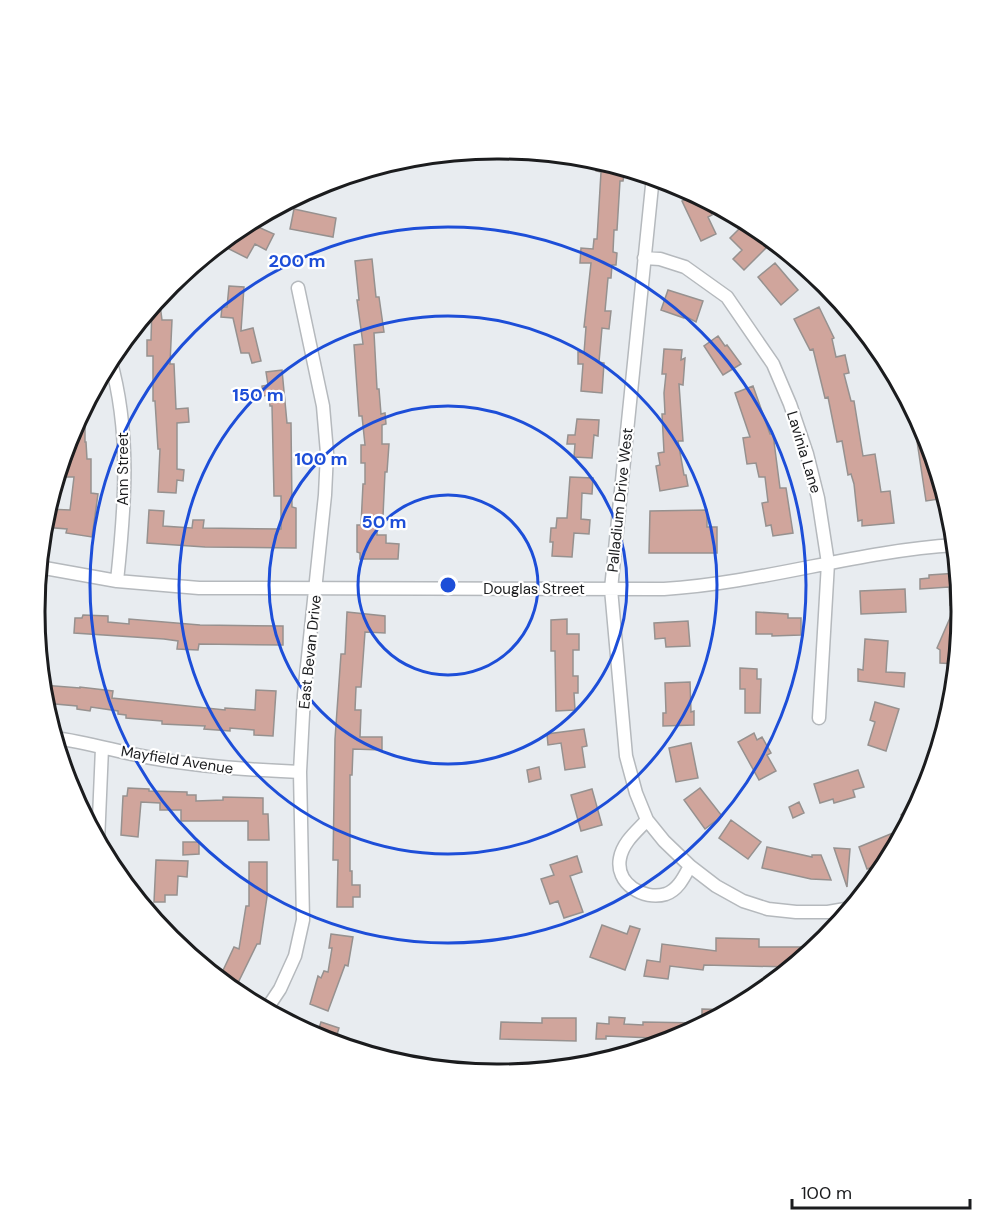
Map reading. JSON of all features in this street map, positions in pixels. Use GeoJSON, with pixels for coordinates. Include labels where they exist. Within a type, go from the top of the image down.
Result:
{"type":"FeatureCollection","features":[{"type":"Feature","properties":{"kind":"street","name":"Palladium Drive West"},"geometry":{"type":"LineString","coordinates":[[652,186],[611,590],[626,756],[636,793],[647,820],[664,841],[690,866],[716,886],[743,901],[768,909],[796,912],[839,910]]}},
{"type":"Feature","properties":{"kind":"street","name":"Lavinia Lane"},"geometry":{"type":"LineString","coordinates":[[644,258],[660,258],[685,267],[727,297],[773,364],[807,454],[818,498],[828,562],[819,718]]}},
{"type":"Feature","properties":{"kind":"street","name":"East Bevan Drive"},"geometry":{"type":"LineString","coordinates":[[270,1004],[280,989],[295,956],[303,920],[300,772],[304,695],[325,495],[326,441],[323,405],[298,288]]}},
{"type":"Feature","properties":{"kind":"street","name":"Ann Street"},"geometry":{"type":"LineString","coordinates":[[114,372],[124,433],[125,484],[117,581]]}},
{"type":"Feature","properties":{"kind":"street","name":"Douglas Street"},"geometry":{"type":"LineString","coordinates":[[47,568],[117,581],[199,588],[611,590],[704,586],[828,562],[946,546]]}},
{"type":"Feature","properties":{"kind":"street","name":"Mayfield Avenue"},"geometry":{"type":"LineString","coordinates":[[64,740],[204,766],[300,772]]}},
{"type":"Feature","properties":{"kind":"street"},"geometry":{"type":"LineString","coordinates":[[99,825],[102,748]]}},
{"type":"Feature","properties":{"kind":"street"},"geometry":{"type":"LineString","coordinates":[[647,820],[627,842],[620,859],[623,879],[634,890],[650,896],[667,894],[680,884],[690,866]]}},
{"type":"Feature","properties":{"kind":"building"},"geometry":{"type":"Polygon","coordinates":[[[596,169],[624,177],[623,181],[620,181],[617,230],[614,230],[613,252],[617,253],[616,265],[612,265],[611,278],[608,278],[605,311],[611,311],[609,329],[602,328],[599,362],[604,363],[602,393],[581,391],[583,364],[578,364],[578,352],[584,353],[586,327],[584,327],[591,263],[580,263],[581,248],[593,249],[594,239],[597,239],[601,172],[596,169]]]}},
{"type":"Feature","properties":{"kind":"building"},"geometry":{"type":"Polygon","coordinates":[[[685,199],[710,212],[712,215],[708,217],[716,234],[701,241],[682,201],[685,199]]]}},
{"type":"Feature","properties":{"kind":"building"},"geometry":{"type":"Polygon","coordinates":[[[294,209],[336,218],[333,237],[290,229],[294,209]]]}},
{"type":"Feature","properties":{"kind":"building"},"geometry":{"type":"Polygon","coordinates":[[[259,227],[274,234],[266,250],[255,244],[247,258],[229,249],[259,227]]]}},
{"type":"Feature","properties":{"kind":"building"},"geometry":{"type":"Polygon","coordinates":[[[739,229],[767,247],[744,270],[733,259],[742,250],[730,238],[739,229]]]}},
{"type":"Feature","properties":{"kind":"building"},"geometry":{"type":"Polygon","coordinates":[[[372,259],[376,297],[379,297],[384,332],[374,333],[377,389],[379,389],[381,414],[385,413],[386,424],[382,425],[382,444],[389,444],[383,516],[377,515],[377,535],[386,535],[386,543],[399,544],[398,559],[360,559],[360,553],[357,552],[357,525],[361,525],[363,484],[365,484],[365,463],[361,463],[361,445],[365,445],[362,416],[359,416],[354,345],[363,344],[355,261],[372,259]]]}},
{"type":"Feature","properties":{"kind":"building"},"geometry":{"type":"Polygon","coordinates":[[[775,263],[798,290],[781,305],[758,277],[775,263]]]}},
{"type":"Feature","properties":{"kind":"building"},"geometry":{"type":"Polygon","coordinates":[[[229,286],[244,287],[241,331],[253,328],[261,361],[252,363],[249,353],[241,353],[233,318],[221,317],[222,307],[227,307],[229,286]]]}},
{"type":"Feature","properties":{"kind":"building"},"geometry":{"type":"Polygon","coordinates":[[[668,290],[703,301],[696,322],[685,316],[684,318],[661,310],[668,290]]]}},
{"type":"Feature","properties":{"kind":"building"},"geometry":{"type":"Polygon","coordinates":[[[819,307],[834,338],[832,339],[836,357],[845,355],[849,373],[844,374],[851,401],[854,401],[863,456],[875,454],[881,492],[890,491],[894,523],[862,526],[862,520],[858,521],[854,484],[851,474],[848,475],[842,441],[837,442],[828,397],[825,398],[813,349],[810,350],[794,319],[819,307]]]}},
{"type":"Feature","properties":{"kind":"building"},"geometry":{"type":"Polygon","coordinates":[[[161,309],[162,320],[172,320],[170,364],[174,364],[176,409],[188,408],[189,422],[177,423],[177,469],[184,470],[183,481],[177,480],[176,493],[158,492],[160,449],[158,449],[155,401],[153,401],[153,356],[147,356],[147,340],[151,340],[152,320],[161,309]]]}},
{"type":"Feature","properties":{"kind":"building"},"geometry":{"type":"Polygon","coordinates":[[[718,336],[741,364],[723,375],[704,346],[718,336]]]}},
{"type":"Feature","properties":{"kind":"building"},"geometry":{"type":"Polygon","coordinates":[[[664,349],[682,350],[681,360],[685,358],[683,385],[679,384],[683,441],[678,441],[688,486],[660,491],[656,466],[660,465],[658,453],[664,452],[662,414],[665,414],[666,374],[662,374],[664,349]]]}},
{"type":"Feature","properties":{"kind":"building"},"geometry":{"type":"Polygon","coordinates":[[[282,370],[287,423],[291,423],[292,507],[296,508],[296,548],[205,547],[147,543],[149,510],[164,511],[163,526],[192,528],[193,520],[204,520],[203,528],[281,529],[281,496],[274,496],[272,406],[270,406],[269,395],[263,396],[262,386],[268,385],[266,372],[282,370]]]}},
{"type":"Feature","properties":{"kind":"building"},"geometry":{"type":"Polygon","coordinates":[[[753,386],[770,434],[773,434],[780,488],[786,488],[793,533],[773,536],[771,525],[766,526],[762,503],[768,502],[765,477],[759,477],[756,463],[747,464],[743,438],[750,437],[735,393],[753,386]]]}},
{"type":"Feature","properties":{"kind":"building"},"geometry":{"type":"Polygon","coordinates":[[[577,419],[599,420],[598,436],[594,435],[592,458],[574,457],[575,444],[567,444],[568,435],[575,435],[577,419]]]}},
{"type":"Feature","properties":{"kind":"building"},"geometry":{"type":"Polygon","coordinates":[[[85,426],[87,459],[91,459],[91,493],[98,494],[92,537],[66,533],[67,529],[53,528],[57,509],[70,510],[74,477],[65,477],[85,426]]]}},
{"type":"Feature","properties":{"kind":"building"},"geometry":{"type":"Polygon","coordinates":[[[917,441],[927,466],[937,499],[926,501],[917,441]]]}},
{"type":"Feature","properties":{"kind":"building"},"geometry":{"type":"Polygon","coordinates":[[[570,477],[593,478],[592,494],[582,493],[581,519],[590,520],[589,534],[574,533],[572,557],[552,556],[551,528],[556,528],[557,518],[567,518],[570,477]]]}},
{"type":"Feature","properties":{"kind":"building"},"geometry":{"type":"Polygon","coordinates":[[[707,510],[707,527],[717,527],[717,553],[649,553],[650,511],[707,510]]]}},
{"type":"Feature","properties":{"kind":"building"},"geometry":{"type":"Polygon","coordinates":[[[949,574],[951,605],[949,587],[920,589],[920,579],[929,578],[929,575],[949,574]]]}},
{"type":"Feature","properties":{"kind":"building"},"geometry":{"type":"Polygon","coordinates":[[[905,589],[906,612],[861,614],[860,591],[905,589]]]}},
{"type":"Feature","properties":{"kind":"building"},"geometry":{"type":"Polygon","coordinates":[[[347,612],[385,616],[385,633],[365,632],[361,687],[356,687],[355,710],[361,710],[360,737],[382,737],[382,750],[353,749],[352,775],[350,775],[350,871],[352,871],[352,885],[360,885],[360,897],[353,897],[353,907],[337,907],[338,860],[333,860],[335,739],[341,654],[345,654],[347,612]]]}},
{"type":"Feature","properties":{"kind":"building"},"geometry":{"type":"Polygon","coordinates":[[[756,612],[788,614],[788,618],[801,618],[801,635],[756,634],[756,612]]]}},
{"type":"Feature","properties":{"kind":"building"},"geometry":{"type":"Polygon","coordinates":[[[83,615],[108,616],[108,622],[129,624],[129,619],[200,625],[283,626],[283,645],[199,644],[198,650],[177,649],[178,641],[74,633],[75,618],[82,618],[83,615]]]}},
{"type":"Feature","properties":{"kind":"building"},"geometry":{"type":"Polygon","coordinates":[[[951,616],[948,663],[940,663],[940,650],[937,648],[951,616]]]}},
{"type":"Feature","properties":{"kind":"building"},"geometry":{"type":"Polygon","coordinates":[[[567,619],[567,634],[579,634],[579,650],[573,650],[573,676],[578,676],[578,693],[574,693],[575,710],[556,711],[555,651],[551,651],[551,620],[567,619]]]}},
{"type":"Feature","properties":{"kind":"building"},"geometry":{"type":"Polygon","coordinates":[[[688,621],[690,646],[666,647],[665,638],[655,639],[654,623],[688,621]]]}},
{"type":"Feature","properties":{"kind":"building"},"geometry":{"type":"Polygon","coordinates":[[[865,639],[888,641],[886,672],[905,673],[904,687],[858,681],[858,669],[863,670],[865,639]]]}},
{"type":"Feature","properties":{"kind":"building"},"geometry":{"type":"Polygon","coordinates":[[[740,668],[757,669],[757,679],[761,679],[760,713],[745,713],[745,689],[740,689],[740,668]]]}},
{"type":"Feature","properties":{"kind":"building"},"geometry":{"type":"Polygon","coordinates":[[[690,682],[694,725],[663,726],[663,713],[666,713],[665,683],[690,682]]]}},
{"type":"Feature","properties":{"kind":"building"},"geometry":{"type":"Polygon","coordinates":[[[52,686],[113,691],[112,698],[225,710],[225,708],[255,710],[256,690],[276,691],[273,736],[254,735],[254,730],[230,728],[230,731],[204,729],[205,726],[162,724],[162,721],[126,718],[126,715],[118,714],[118,711],[91,707],[90,711],[77,709],[77,706],[55,704],[52,686]]]}},
{"type":"Feature","properties":{"kind":"building"},"geometry":{"type":"Polygon","coordinates":[[[875,702],[899,709],[886,751],[868,745],[875,722],[870,720],[875,702]]]}},
{"type":"Feature","properties":{"kind":"building"},"geometry":{"type":"Polygon","coordinates":[[[584,729],[587,746],[582,747],[585,767],[565,770],[561,743],[548,745],[547,734],[584,729]]]}},
{"type":"Feature","properties":{"kind":"building"},"geometry":{"type":"Polygon","coordinates":[[[754,733],[757,740],[762,737],[771,753],[767,755],[776,771],[759,780],[738,742],[754,733]]]}},
{"type":"Feature","properties":{"kind":"building"},"geometry":{"type":"Polygon","coordinates":[[[691,743],[698,778],[676,782],[669,748],[691,743]]]}},
{"type":"Feature","properties":{"kind":"building"},"geometry":{"type":"Polygon","coordinates":[[[539,767],[541,779],[529,782],[527,770],[539,767]]]}},
{"type":"Feature","properties":{"kind":"building"},"geometry":{"type":"Polygon","coordinates":[[[858,770],[864,787],[853,790],[855,797],[834,803],[833,799],[820,803],[814,784],[858,770]]]}},
{"type":"Feature","properties":{"kind":"building"},"geometry":{"type":"Polygon","coordinates":[[[128,788],[187,792],[187,795],[196,795],[196,801],[223,800],[223,797],[263,798],[263,814],[268,814],[269,840],[248,840],[248,821],[181,821],[181,810],[160,810],[160,803],[141,802],[138,837],[121,835],[123,796],[127,796],[128,788]]]}},
{"type":"Feature","properties":{"kind":"building"},"geometry":{"type":"Polygon","coordinates":[[[700,788],[722,816],[705,829],[684,800],[700,788]]]}},
{"type":"Feature","properties":{"kind":"building"},"geometry":{"type":"Polygon","coordinates":[[[592,789],[602,825],[581,831],[571,795],[592,789]]]}},
{"type":"Feature","properties":{"kind":"building"},"geometry":{"type":"Polygon","coordinates":[[[799,802],[804,813],[793,818],[789,807],[799,802]]]}},
{"type":"Feature","properties":{"kind":"building"},"geometry":{"type":"Polygon","coordinates":[[[731,820],[761,842],[748,859],[719,838],[731,820]]]}},
{"type":"Feature","properties":{"kind":"building"},"geometry":{"type":"Polygon","coordinates":[[[893,833],[872,867],[867,869],[859,847],[893,833]]]}},
{"type":"Feature","properties":{"kind":"building"},"geometry":{"type":"Polygon","coordinates":[[[183,842],[199,842],[199,854],[183,855],[183,842]]]}},
{"type":"Feature","properties":{"kind":"building"},"geometry":{"type":"Polygon","coordinates":[[[767,847],[812,857],[812,855],[821,855],[831,880],[811,879],[762,868],[767,847]]]}},
{"type":"Feature","properties":{"kind":"building"},"geometry":{"type":"Polygon","coordinates":[[[834,848],[850,849],[847,887],[834,848]]]}},
{"type":"Feature","properties":{"kind":"building"},"geometry":{"type":"Polygon","coordinates":[[[577,856],[582,872],[570,876],[583,912],[564,918],[558,901],[550,904],[541,879],[554,875],[550,865],[577,856]]]}},
{"type":"Feature","properties":{"kind":"building"},"geometry":{"type":"Polygon","coordinates":[[[156,860],[188,861],[187,877],[178,876],[177,895],[165,895],[165,902],[154,902],[156,860]]]}},
{"type":"Feature","properties":{"kind":"building"},"geometry":{"type":"Polygon","coordinates":[[[249,862],[267,862],[267,897],[260,944],[257,944],[238,982],[223,971],[234,947],[239,949],[246,906],[249,906],[249,862]]]}},
{"type":"Feature","properties":{"kind":"building"},"geometry":{"type":"Polygon","coordinates":[[[602,925],[627,934],[630,926],[640,929],[625,970],[590,957],[602,925]]]}},
{"type":"Feature","properties":{"kind":"building"},"geometry":{"type":"Polygon","coordinates":[[[331,934],[353,937],[348,966],[345,965],[328,1011],[310,1004],[318,976],[321,978],[324,971],[328,972],[332,948],[329,948],[331,934]]]}},
{"type":"Feature","properties":{"kind":"building"},"geometry":{"type":"Polygon","coordinates":[[[716,938],[759,939],[759,947],[802,947],[779,967],[704,965],[703,970],[670,966],[668,979],[644,976],[647,960],[660,962],[662,944],[716,951],[716,938]]]}},
{"type":"Feature","properties":{"kind":"building"},"geometry":{"type":"Polygon","coordinates":[[[702,1009],[714,1009],[702,1016],[702,1009]]]}},
{"type":"Feature","properties":{"kind":"building"},"geometry":{"type":"Polygon","coordinates":[[[609,1017],[625,1018],[624,1024],[643,1025],[643,1022],[687,1023],[650,1038],[606,1036],[606,1039],[596,1039],[597,1023],[609,1024],[609,1017]]]}},
{"type":"Feature","properties":{"kind":"building"},"geometry":{"type":"Polygon","coordinates":[[[542,1018],[576,1018],[576,1041],[500,1039],[501,1022],[542,1023],[542,1018]]]}},
{"type":"Feature","properties":{"kind":"building"},"geometry":{"type":"Polygon","coordinates":[[[321,1022],[339,1028],[337,1034],[319,1027],[321,1022]]]}}]}
